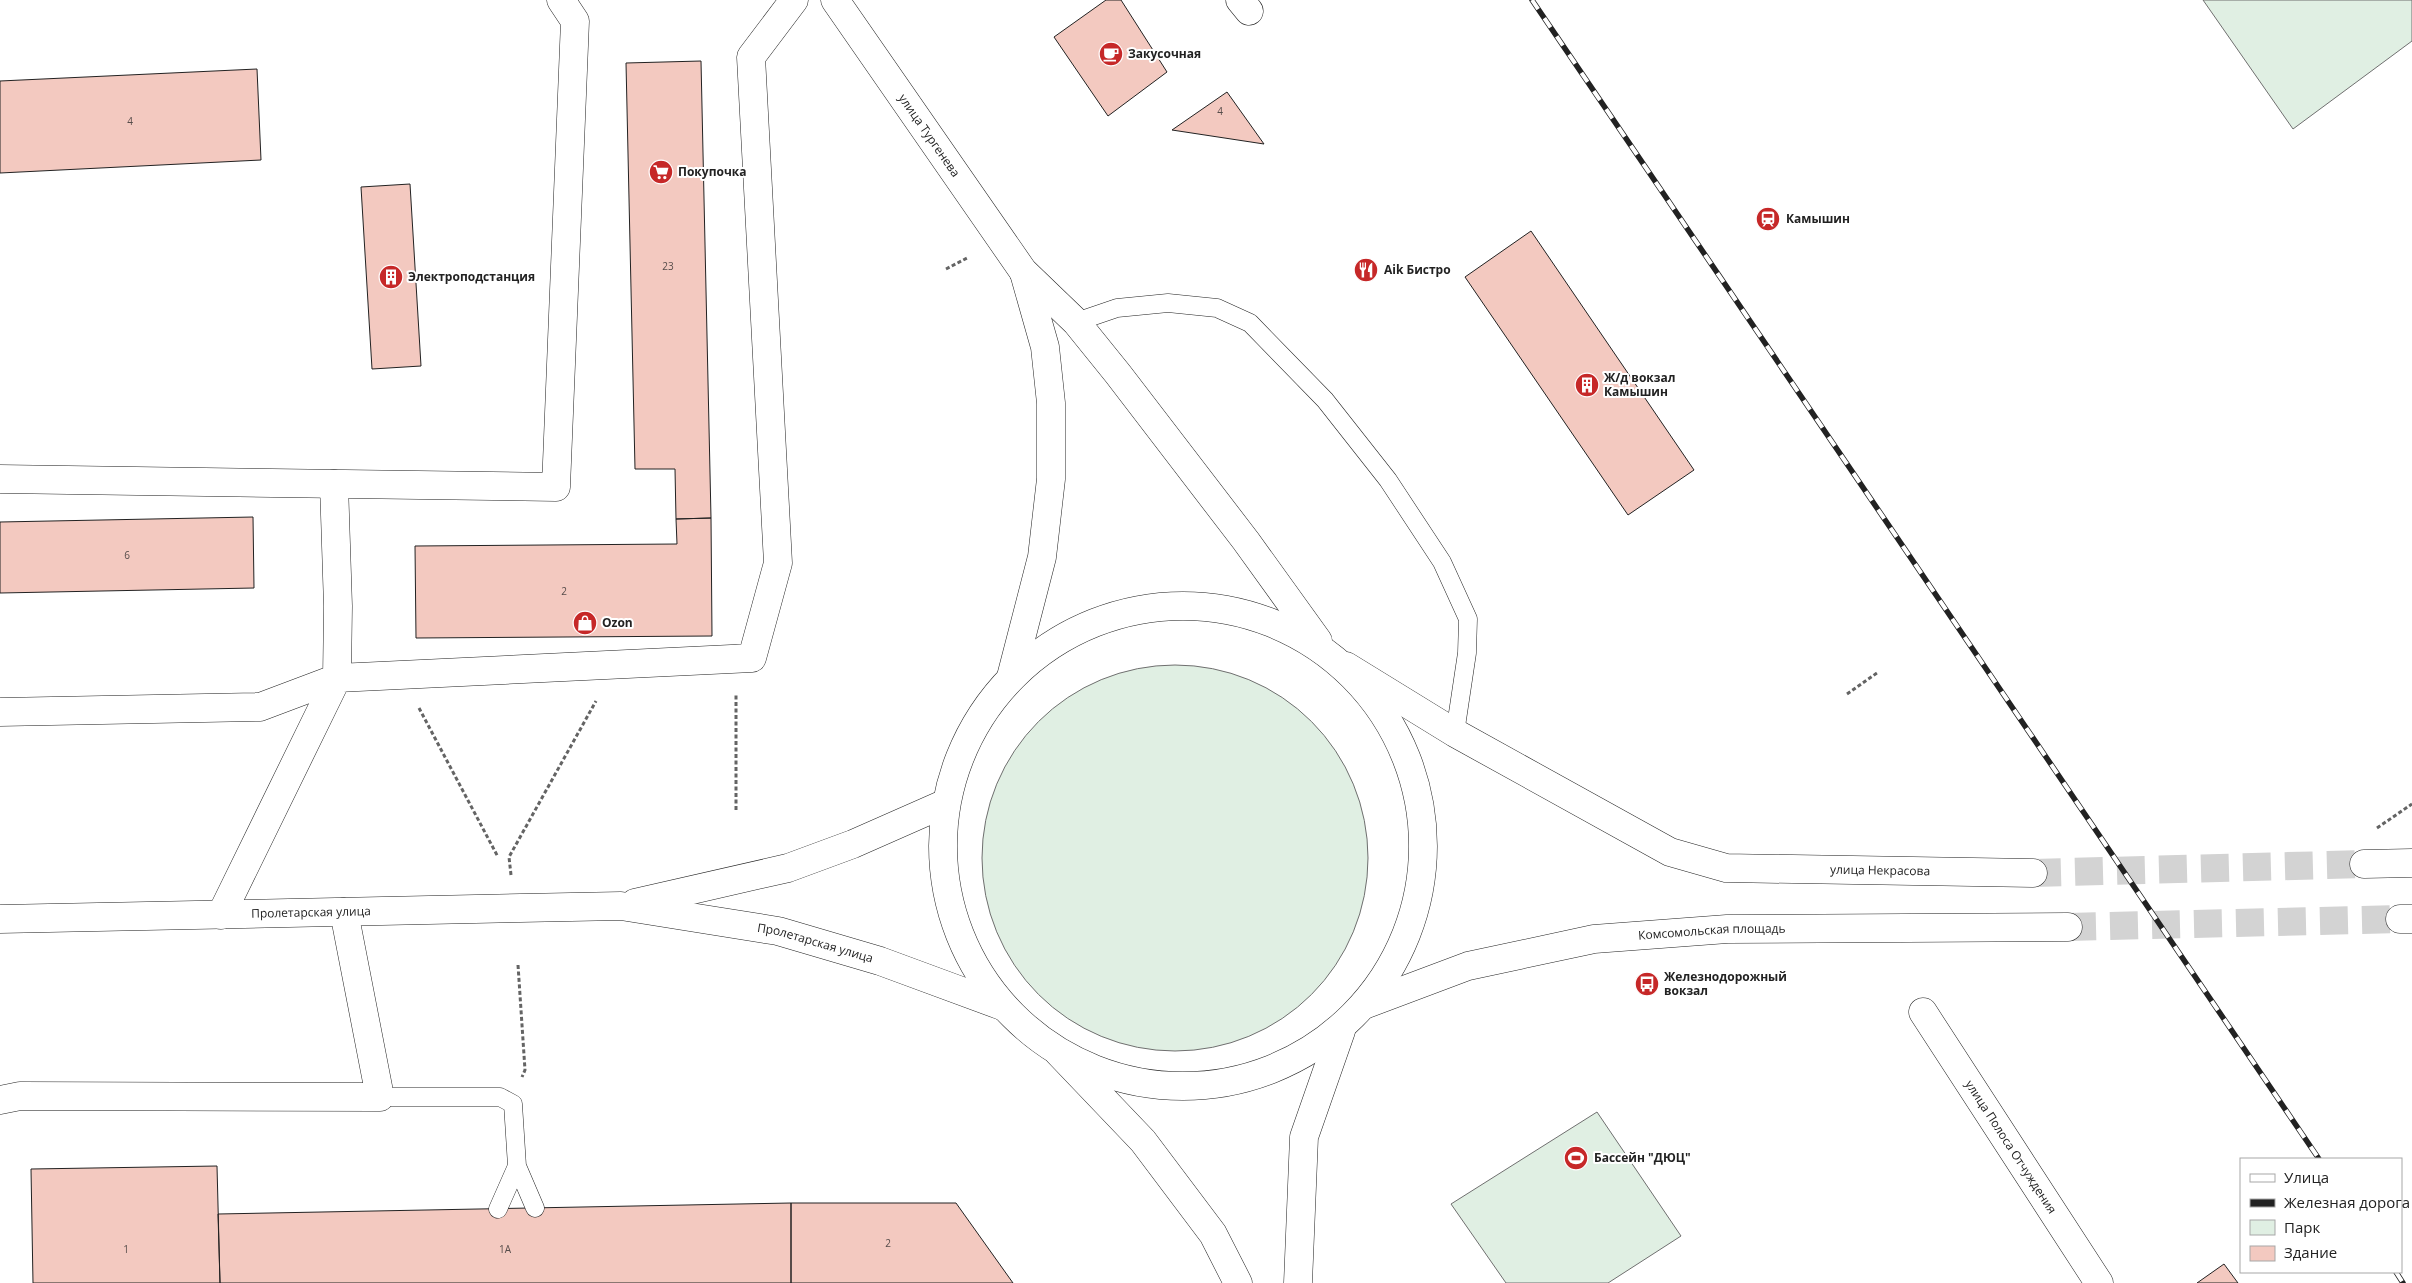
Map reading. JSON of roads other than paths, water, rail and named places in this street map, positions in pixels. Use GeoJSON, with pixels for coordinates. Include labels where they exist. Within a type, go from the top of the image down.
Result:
{"type":"FeatureCollection","features":[{"type":"Feature","properties":{"kind":"main road"},"geometry":{"type":"LineString","coordinates":[[0,712],[260,707],[337,678],[752,658],[778,563],[751,57],[794,0]]}},
{"type":"Feature","properties":{"kind":"main road","name":"улица Тургенева"},"geometry":{"type":"LineString","coordinates":[[835,0],[1023,271]]}},
{"type":"Feature","properties":{"kind":"main road"},"geometry":{"type":"LineString","coordinates":[[0,478],[556,487],[568,10]]}},
{"type":"Feature","properties":{"kind":"main road"},"geometry":{"type":"LineString","coordinates":[[1023,271],[1076,322],[1246,541],[1318,641]]}},
{"type":"Feature","properties":{"kind":"main road"},"geometry":{"type":"LineString","coordinates":[[1012,677],[1042,557],[1051,479],[1051,403],[1045,346],[1023,271]]}},
{"type":"Feature","properties":{"kind":"main road"},"geometry":{"type":"LineString","coordinates":[[222,915],[337,678],[338,606],[334,484]]}},
{"type":"Feature","properties":{"kind":"main road","name":"Комсомольская площадь"},"geometry":{"type":"LineString","coordinates":[[1160,607],[1196,607],[1240,614],[1318,641],[1346,666],[1374,699],[1403,753],[1414,785],[1420,816],[1422,843],[1420,879],[1413,913],[1394,961],[1364,1005],[1341,1032],[1294,1060],[1268,1072],[1225,1083],[1159,1086],[1134,1082],[1098,1072],[1058,1052],[1027,1030],[1002,1006],[977,971],[957,932],[944,881],[942,842],[946,803],[954,772],[964,745],[987,706],[1012,677],[1048,646],[1090,624],[1123,613],[1160,607]]}},
{"type":"Feature","properties":{"kind":"main road","name":"Комсомольская площадь"},"geometry":{"type":"LineString","coordinates":[[1346,666],[1455,733],[1670,852],[1726,868]]}},
{"type":"Feature","properties":{"kind":"main road","name":"Пролетарская улица"},"geometry":{"type":"LineString","coordinates":[[621,906],[788,868],[853,844],[946,803]]}},
{"type":"Feature","properties":{"kind":"main road"},"geometry":{"type":"LineString","coordinates":[[2364,864],[2412,863]]}},
{"type":"Feature","properties":{"kind":"main road","name":"улица Некрасова"},"geometry":{"type":"LineString","coordinates":[[1726,868],[2033,873]]}},
{"type":"Feature","properties":{"kind":"main road","name":"Пролетарская улица"},"geometry":{"type":"LineString","coordinates":[[0,919],[621,906],[778,931],[880,961],[1002,1006]]}},
{"type":"Feature","properties":{"kind":"main road"},"geometry":{"type":"LineString","coordinates":[[0,1100],[20,1096],[380,1097],[344,912]]}},
{"type":"Feature","properties":{"kind":"main road","name":"Комсомольская площадь"},"geometry":{"type":"LineString","coordinates":[[1364,1005],[1468,966],[1594,939],[1727,929],[2068,927]]}},
{"type":"Feature","properties":{"kind":"main road","name":"улица Полоса Отчуждения"},"geometry":{"type":"LineString","coordinates":[[1923,1012],[2099,1283]]}},
{"type":"Feature","properties":{"kind":"main road"},"geometry":{"type":"LineString","coordinates":[[1298,1283],[1304,1137],[1341,1032]]}},
{"type":"Feature","properties":{"kind":"main road"},"geometry":{"type":"LineString","coordinates":[[1058,1052],[1143,1141],[1213,1234],[1238,1283]]}},
{"type":"Feature","properties":{"kind":"lane"},"geometry":{"type":"LineString","coordinates":[[1076,322],[1117,308],[1168,303],[1217,308],[1250,323],[1326,400],[1388,480],[1442,562],[1468,619],[1467,653],[1455,733]]}},
{"type":"Feature","properties":{"kind":"lane"},"geometry":{"type":"LineString","coordinates":[[380,1097],[500,1097],[513,1104],[517,1166],[536,1208]]}},
{"type":"Feature","properties":{"kind":"lane"},"geometry":{"type":"LineString","coordinates":[[498,1209],[517,1166]]}},
{"type":"Feature","properties":{"kind":"tunnel"},"geometry":{"type":"LineString","coordinates":[[2033,873],[2364,864]]}},
{"type":"Feature","properties":{"kind":"tunnel"},"geometry":{"type":"LineString","coordinates":[[2068,927],[2400,919]]}},
{"type":"Feature","properties":{"kind":"railway"},"geometry":{"type":"LineString","coordinates":[[1532,0],[2318,1158]]}},
{"type":"Feature","properties":{"kind":"railway"},"geometry":{"type":"LineString","coordinates":[[2397,1273],[2403,1283]]}},
{"type":"Feature","properties":{"kind":"place","name":"Закусочная"},"geometry":{"type":"Point","coordinates":[1111,54]}},
{"type":"Feature","properties":{"kind":"place","name":"Покупочка"},"geometry":{"type":"Point","coordinates":[661,172]}},
{"type":"Feature","properties":{"kind":"place","name":"Камышин"},"geometry":{"type":"Point","coordinates":[1768,219]}},
{"type":"Feature","properties":{"kind":"place","name":"Aik Бистро"},"geometry":{"type":"Point","coordinates":[1366,270]}},
{"type":"Feature","properties":{"kind":"place","name":"Электроподстанция"},"geometry":{"type":"Point","coordinates":[391,277]}},
{"type":"Feature","properties":{"kind":"place","name":"Ж/д вокзал Камышин"},"geometry":{"type":"Point","coordinates":[1587,385]}},
{"type":"Feature","properties":{"kind":"place","name":"Ozon"},"geometry":{"type":"Point","coordinates":[585,623]}},
{"type":"Feature","properties":{"kind":"place","name":"Железнодорожный вокзал"},"geometry":{"type":"Point","coordinates":[1647,984]}},
{"type":"Feature","properties":{"kind":"place","name":"Бассейн \"ДЮЦ\""},"geometry":{"type":"Point","coordinates":[1576,1158]}}]}
